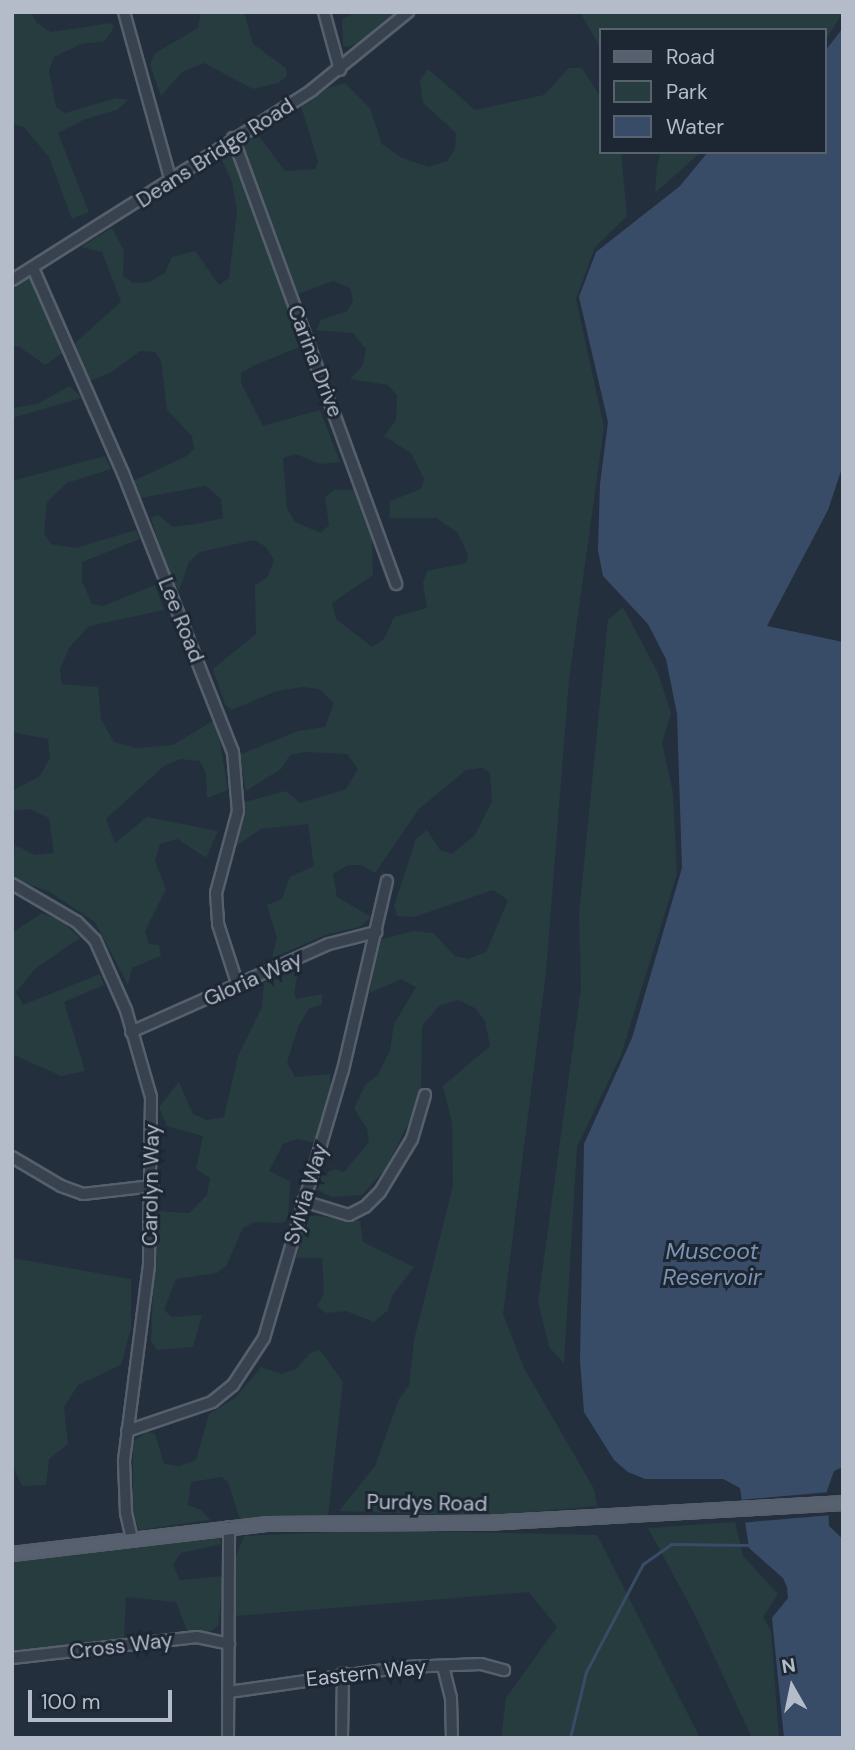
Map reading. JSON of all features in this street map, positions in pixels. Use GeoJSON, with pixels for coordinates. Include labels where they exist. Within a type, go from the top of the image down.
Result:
{"type":"FeatureCollection","features":[{"type":"Feature","properties":{"kind":"main road","name":"Purdys Road"},"geometry":{"type":"LineString","coordinates":[[12,1554],[229,1527],[342,1521],[487,1523],[843,1503]]}},
{"type":"Feature","properties":{"kind":"street"},"geometry":{"type":"LineString","coordinates":[[124,12],[171,182]]}},
{"type":"Feature","properties":{"kind":"street"},"geometry":{"type":"LineString","coordinates":[[324,12],[340,70]]}},
{"type":"Feature","properties":{"kind":"street","name":"Deans Bridge Road"},"geometry":{"type":"LineString","coordinates":[[12,280],[171,182],[233,138],[340,70],[408,12]]}},
{"type":"Feature","properties":{"kind":"street","name":"Carina Drive"},"geometry":{"type":"LineString","coordinates":[[233,138],[396,584]]}},
{"type":"Feature","properties":{"kind":"street","name":"Lee Road"},"geometry":{"type":"LineString","coordinates":[[33,268],[123,473],[233,752],[238,811],[216,893],[218,924],[237,986]]}},
{"type":"Feature","properties":{"kind":"street","name":"Sylvia Way"},"geometry":{"type":"LineString","coordinates":[[127,1431],[212,1402],[233,1385],[264,1338],[343,1070],[387,881]]}},
{"type":"Feature","properties":{"kind":"street","name":"Carolyn Way"},"geometry":{"type":"LineString","coordinates":[[12,884],[77,922],[95,940],[110,968],[151,1097],[153,1186],[149,1265],[127,1431],[126,1513],[132,1539]]}},
{"type":"Feature","properties":{"kind":"street","name":"Gloria Way"},"geometry":{"type":"LineString","coordinates":[[131,1032],[329,944],[376,932]]}},
{"type":"Feature","properties":{"kind":"street"},"geometry":{"type":"LineString","coordinates":[[303,1201],[349,1215],[365,1207],[380,1192],[412,1139],[425,1095]]}},
{"type":"Feature","properties":{"kind":"street"},"geometry":{"type":"LineString","coordinates":[[12,1157],[61,1186],[83,1194],[153,1186]]}},
{"type":"Feature","properties":{"kind":"street"},"geometry":{"type":"LineString","coordinates":[[228,1738],[229,1527]]}},
{"type":"Feature","properties":{"kind":"street","name":"Cross Way"},"geometry":{"type":"LineString","coordinates":[[12,1658],[197,1637],[229,1644]]}},
{"type":"Feature","properties":{"kind":"street","name":"Eastern Way"},"geometry":{"type":"LineString","coordinates":[[229,1692],[343,1673],[481,1664],[504,1670]]}},
{"type":"Feature","properties":{"kind":"street"},"geometry":{"type":"LineString","coordinates":[[443,1666],[452,1738]]}},
{"type":"Feature","properties":{"kind":"street"},"geometry":{"type":"LineString","coordinates":[[342,1738],[343,1673]]}},
{"type":"Feature","properties":{"kind":"green space"},"geometry":{"type":"Polygon","coordinates":[[[12,12],[31,12],[37,23],[51,32],[111,23],[114,27],[105,41],[81,44],[54,57],[49,71],[56,107],[65,113],[116,98],[128,100],[117,110],[85,119],[58,133],[89,212],[72,219],[49,157],[24,127],[12,124],[12,12]]]}},
{"type":"Feature","properties":{"kind":"green space"},"geometry":{"type":"Polygon","coordinates":[[[201,12],[244,12],[253,44],[286,68],[287,76],[278,83],[253,89],[204,63],[182,72],[161,96],[150,65],[154,54],[198,28],[201,12]]]}},
{"type":"Feature","properties":{"kind":"green space"},"geometry":{"type":"Polygon","coordinates":[[[356,12],[396,12],[360,44],[343,47],[342,19],[356,12]]]}},
{"type":"Feature","properties":{"kind":"green space"},"geometry":{"type":"Polygon","coordinates":[[[580,12],[843,12],[827,38],[827,28],[600,28],[600,47],[580,12]]]}},
{"type":"Feature","properties":{"kind":"green space"},"geometry":{"type":"Polygon","coordinates":[[[569,68],[582,68],[600,96],[600,154],[621,154],[627,216],[595,247],[576,299],[604,427],[569,680],[546,972],[503,1314],[524,1368],[594,1489],[597,1506],[484,1516],[339,1511],[375,1466],[399,1399],[409,1385],[414,1340],[453,1186],[452,1123],[443,1086],[490,1046],[485,1021],[475,1008],[458,1000],[439,1006],[422,1026],[421,1098],[386,1168],[362,1195],[332,1197],[318,1190],[322,1175],[334,1169],[344,1172],[369,1142],[367,1128],[354,1109],[365,1085],[378,1075],[390,1050],[394,1024],[416,987],[401,979],[370,993],[378,940],[414,931],[433,933],[455,956],[468,959],[486,952],[508,900],[493,890],[414,917],[397,916],[394,906],[416,839],[427,830],[440,850],[452,854],[475,835],[492,801],[490,773],[482,768],[466,770],[419,809],[375,873],[362,865],[348,865],[333,874],[337,897],[371,917],[360,927],[328,934],[272,958],[277,938],[267,905],[282,899],[290,877],[314,866],[308,824],[261,829],[236,846],[245,802],[286,791],[300,803],[346,789],[358,769],[347,754],[305,752],[290,755],[281,769],[246,791],[239,755],[298,731],[325,727],[334,703],[319,689],[302,687],[277,691],[231,710],[225,704],[213,669],[256,634],[255,586],[268,576],[274,560],[266,547],[254,540],[200,552],[189,562],[179,591],[168,574],[151,518],[158,515],[173,527],[223,518],[221,499],[206,486],[140,498],[133,481],[187,456],[194,449],[192,436],[167,410],[161,361],[155,352],[140,351],[112,372],[88,382],[75,343],[121,302],[102,252],[81,247],[112,228],[124,251],[123,276],[133,283],[149,282],[165,273],[172,257],[195,251],[219,285],[229,278],[237,211],[232,182],[221,158],[235,154],[302,346],[241,373],[241,383],[263,426],[320,410],[340,462],[320,464],[296,454],[283,458],[287,508],[295,522],[321,533],[329,525],[325,497],[334,490],[357,490],[372,539],[373,575],[332,603],[336,619],[372,647],[384,639],[394,617],[427,608],[423,583],[427,571],[466,563],[468,555],[457,532],[436,518],[389,518],[390,501],[421,489],[424,479],[411,453],[384,436],[396,420],[397,396],[388,385],[350,379],[363,365],[366,349],[353,333],[316,330],[321,320],[347,311],[353,301],[350,288],[333,281],[298,294],[243,143],[258,135],[285,171],[315,169],[318,161],[301,106],[322,90],[345,83],[370,108],[382,144],[402,158],[429,167],[447,161],[455,149],[456,133],[423,103],[420,80],[428,69],[475,110],[544,95],[569,68]]]}},
{"type":"Feature","properties":{"kind":"green space"},"geometry":{"type":"Polygon","coordinates":[[[660,154],[699,154],[655,193],[660,154]]]}},
{"type":"Feature","properties":{"kind":"green space"},"geometry":{"type":"Polygon","coordinates":[[[32,275],[64,352],[45,365],[18,346],[12,347],[12,288],[32,275]]]}},
{"type":"Feature","properties":{"kind":"green space"},"geometry":{"type":"Polygon","coordinates":[[[70,386],[82,398],[12,418],[12,408],[37,404],[70,386]]]}},
{"type":"Feature","properties":{"kind":"green space"},"geometry":{"type":"Polygon","coordinates":[[[105,456],[111,469],[67,483],[47,502],[44,533],[51,544],[76,548],[136,530],[140,539],[82,562],[82,581],[92,604],[103,606],[155,585],[164,610],[89,626],[69,648],[60,669],[62,684],[98,687],[101,719],[114,742],[136,748],[173,745],[216,719],[228,790],[207,798],[206,774],[200,761],[180,759],[164,766],[106,819],[115,843],[147,817],[218,831],[206,858],[178,839],[160,844],[155,861],[166,889],[145,931],[149,944],[159,945],[161,956],[132,968],[128,985],[95,922],[50,892],[12,878],[15,845],[35,855],[54,853],[49,818],[30,809],[12,811],[12,791],[40,776],[50,758],[48,739],[12,732],[12,481],[105,456]]]}},
{"type":"Feature","properties":{"kind":"green space"},"geometry":{"type":"Polygon","coordinates":[[[623,607],[658,673],[671,713],[662,743],[673,793],[677,874],[621,1055],[577,1147],[564,1363],[549,1347],[538,1302],[581,988],[579,914],[608,620],[623,607]]]}},
{"type":"Feature","properties":{"kind":"green space"},"geometry":{"type":"Polygon","coordinates":[[[42,913],[62,921],[80,938],[36,968],[16,992],[23,1005],[100,974],[104,985],[64,1002],[85,1071],[61,1076],[12,1054],[12,933],[42,913]]]}},
{"type":"Feature","properties":{"kind":"green space"},"geometry":{"type":"Polygon","coordinates":[[[299,964],[294,995],[297,999],[322,994],[322,1004],[309,1009],[299,1025],[287,1062],[295,1077],[330,1074],[331,1093],[315,1143],[297,1139],[283,1144],[269,1171],[290,1181],[288,1218],[283,1223],[255,1222],[243,1228],[226,1266],[217,1273],[176,1279],[164,1310],[172,1317],[202,1315],[193,1347],[157,1350],[151,1341],[156,1211],[189,1213],[207,1195],[210,1178],[196,1169],[203,1136],[167,1126],[159,1107],[179,1082],[193,1114],[207,1120],[224,1117],[238,1056],[262,1007],[264,983],[299,964]]]}},
{"type":"Feature","properties":{"kind":"green space"},"geometry":{"type":"Polygon","coordinates":[[[309,1215],[360,1221],[363,1242],[414,1267],[392,1296],[388,1310],[374,1322],[346,1311],[326,1313],[317,1306],[324,1293],[322,1258],[296,1258],[309,1215]]]}},
{"type":"Feature","properties":{"kind":"green space"},"geometry":{"type":"Polygon","coordinates":[[[12,1258],[131,1279],[131,1328],[121,1365],[78,1385],[64,1407],[68,1444],[49,1459],[46,1485],[22,1486],[12,1464],[12,1258]]]}},
{"type":"Feature","properties":{"kind":"green space"},"geometry":{"type":"Polygon","coordinates":[[[320,1350],[343,1382],[328,1516],[241,1522],[228,1482],[222,1477],[191,1482],[188,1505],[201,1510],[210,1520],[139,1530],[133,1513],[133,1441],[147,1432],[155,1434],[164,1464],[180,1466],[196,1460],[209,1414],[235,1398],[261,1367],[281,1374],[296,1369],[310,1353],[320,1350]]]}},
{"type":"Feature","properties":{"kind":"green space"},"geometry":{"type":"Polygon","coordinates":[[[735,1522],[743,1556],[778,1594],[763,1617],[771,1631],[779,1738],[752,1738],[695,1615],[648,1528],[735,1522]]]}},
{"type":"Feature","properties":{"kind":"green space"},"geometry":{"type":"Polygon","coordinates":[[[382,1530],[597,1535],[700,1738],[501,1738],[506,1698],[557,1627],[529,1592],[235,1616],[235,1559],[244,1536],[382,1530]]]}},
{"type":"Feature","properties":{"kind":"green space"},"geometry":{"type":"Polygon","coordinates":[[[220,1536],[221,1544],[181,1553],[173,1565],[180,1580],[224,1576],[218,1626],[208,1633],[188,1633],[176,1602],[126,1597],[124,1641],[12,1653],[12,1562],[220,1536]]]}},
{"type":"Feature","properties":{"kind":"water","name":"Muscoot Reservoir"},"geometry":{"type":"Polygon","coordinates":[[[843,28],[843,465],[828,510],[767,626],[843,642],[843,1467],[834,1471],[827,1491],[829,1526],[843,1539],[843,1738],[784,1738],[772,1618],[788,1598],[787,1587],[783,1578],[749,1548],[740,1488],[723,1479],[645,1479],[628,1472],[614,1460],[584,1412],[580,1360],[584,1144],[632,1038],[682,868],[677,714],[666,659],[648,624],[603,576],[598,550],[600,484],[608,422],[579,297],[596,252],[680,186],[706,154],[827,154],[827,48],[843,28]]]}},
{"type":"Feature","properties":{"kind":"pier"},"geometry":{"type":"Polygon","coordinates":[[[830,1492],[832,1515],[740,1523],[738,1500],[830,1492]]]}},
{"type":"Feature","properties":{"kind":"waterway"},"geometry":{"type":"LineString","coordinates":[[570,1738],[586,1672],[643,1564],[672,1544],[748,1545]]}}]}
